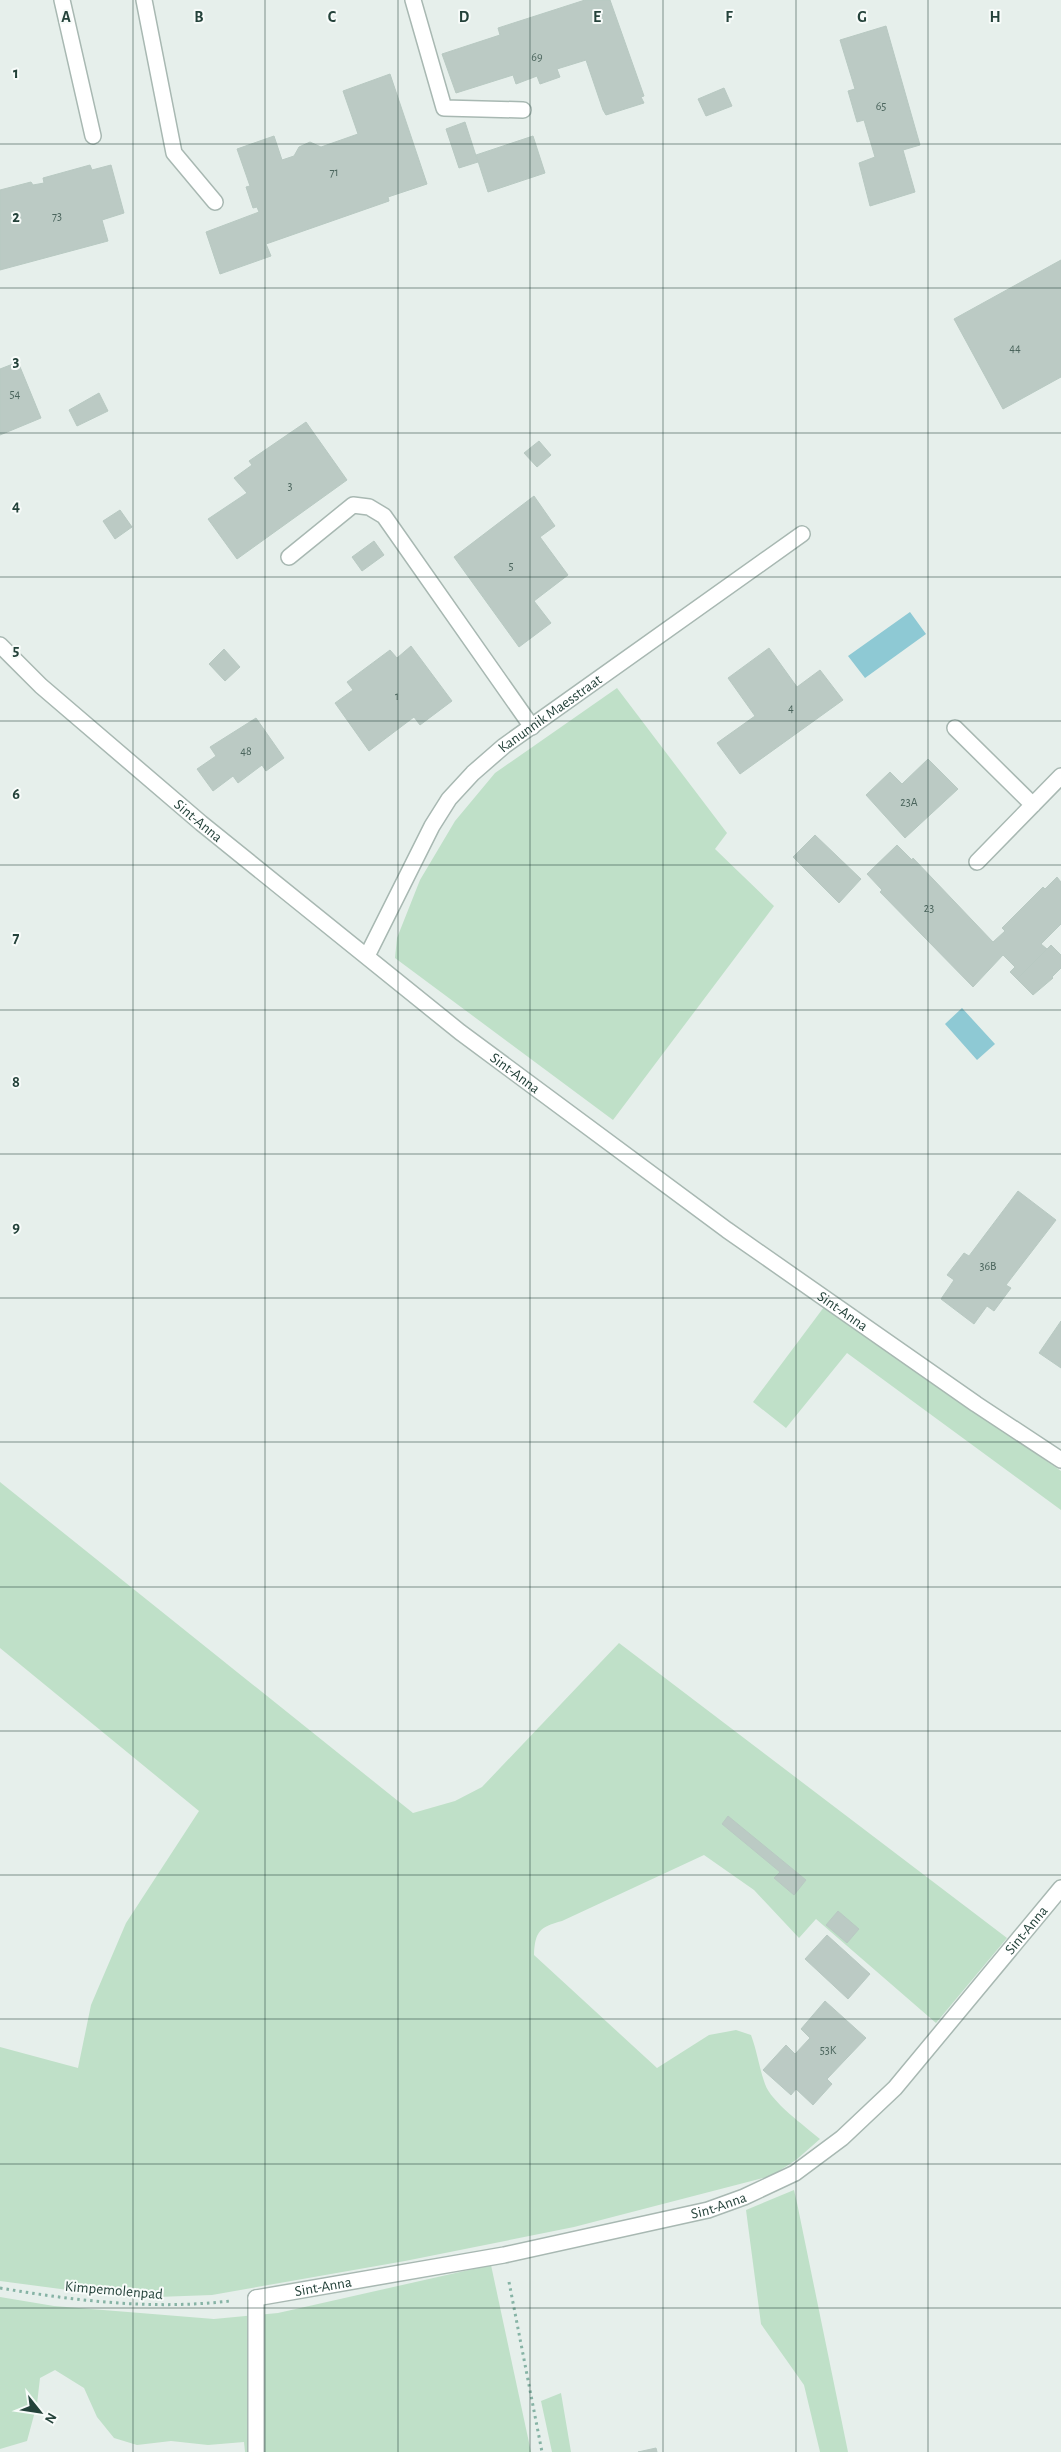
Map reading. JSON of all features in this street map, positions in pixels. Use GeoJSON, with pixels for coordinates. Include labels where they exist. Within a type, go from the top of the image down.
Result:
{"type":"FeatureCollection","features":[{"type":"Feature","properties":{"kind":"street"},"geometry":{"type":"LineString","coordinates":[[62,0],[94,136]]}},
{"type":"Feature","properties":{"kind":"street"},"geometry":{"type":"LineString","coordinates":[[144,0],[174,153],[215,202]]}},
{"type":"Feature","properties":{"kind":"street"},"geometry":{"type":"LineString","coordinates":[[413,0],[444,108],[523,110]]}},
{"type":"Feature","properties":{"kind":"street"},"geometry":{"type":"LineString","coordinates":[[289,557],[353,505],[369,507],[384,516],[532,727]]}},
{"type":"Feature","properties":{"kind":"street","name":"Kanunnik Maesstraat"},"geometry":{"type":"LineString","coordinates":[[367,956],[432,826],[450,799],[473,773],[504,746],[802,534]]}},
{"type":"Feature","properties":{"kind":"street","name":"Sint-Anna"},"geometry":{"type":"LineString","coordinates":[[0,645],[41,686],[201,822],[460,1032],[727,1230],[976,1404],[1061,1460]]}},
{"type":"Feature","properties":{"kind":"street"},"geometry":{"type":"LineString","coordinates":[[955,728],[1033,805]]}},
{"type":"Feature","properties":{"kind":"street"},"geometry":{"type":"LineString","coordinates":[[977,862],[1061,776]]}},
{"type":"Feature","properties":{"kind":"street","name":"Sint-Anna"},"geometry":{"type":"LineString","coordinates":[[256,2298],[504,2254],[708,2210],[744,2197],[795,2173],[842,2138],[895,2088],[1061,1888]]}},
{"type":"Feature","properties":{"kind":"street"},"geometry":{"type":"LineString","coordinates":[[256,2298],[256,2452]]}},
{"type":"Feature","properties":{"kind":"path"},"geometry":{"type":"LineString","coordinates":[[504,2254],[542,2452]]}},
{"type":"Feature","properties":{"kind":"path","name":"Kimpemolenpad"},"geometry":{"type":"LineString","coordinates":[[0,2288],[132,2306],[188,2306],[256,2298]]}},
{"type":"Feature","properties":{"kind":"green space"},"geometry":{"type":"Polygon","coordinates":[[[617,688],[727,833],[715,849],[774,906],[613,1120],[395,958],[397,938],[420,880],[455,821],[495,773],[617,688]]]}},
{"type":"Feature","properties":{"kind":"green space"},"geometry":{"type":"Polygon","coordinates":[[[824,1307],[1061,1471],[1061,1510],[847,1353],[786,1428],[753,1402],[824,1307]]]}},
{"type":"Feature","properties":{"kind":"green space"},"geometry":{"type":"Polygon","coordinates":[[[0,1482],[413,1813],[455,1801],[482,1787],[619,1643],[1007,1938],[936,2023],[816,1919],[799,1938],[754,1890],[704,1855],[562,1921],[548,1925],[537,1935],[534,1955],[657,2068],[709,2035],[736,2030],[751,2035],[768,2091],[781,2106],[820,2139],[796,2160],[771,2176],[574,2227],[405,2261],[212,2295],[129,2298],[0,2281],[0,2047],[78,2068],[91,2005],[126,1923],[199,1811],[0,1648],[0,1482]]]}},
{"type":"Feature","properties":{"kind":"green space"},"geometry":{"type":"Polygon","coordinates":[[[794,2190],[848,2452],[820,2452],[804,2385],[761,2324],[746,2210],[794,2190]]]}},
{"type":"Feature","properties":{"kind":"green space"},"geometry":{"type":"Polygon","coordinates":[[[491,2265],[531,2452],[245,2452],[244,2442],[208,2445],[171,2441],[137,2445],[114,2438],[97,2417],[84,2388],[55,2370],[40,2378],[37,2404],[27,2441],[0,2449],[0,2297],[54,2306],[214,2319],[278,2313],[491,2265]]]}},
{"type":"Feature","properties":{"kind":"green space"},"geometry":{"type":"Polygon","coordinates":[[[561,2393],[571,2452],[552,2452],[541,2401],[561,2393]]]}},
{"type":"Feature","properties":{"kind":"water"},"geometry":{"type":"Polygon","coordinates":[[[910,612],[926,634],[865,678],[848,656],[910,612]]]}},
{"type":"Feature","properties":{"kind":"water"},"geometry":{"type":"Polygon","coordinates":[[[962,1008],[995,1044],[977,1060],[945,1024],[962,1008]]]}},
{"type":"Feature","properties":{"kind":"building"},"geometry":{"type":"Polygon","coordinates":[[[585,0],[610,0],[644,96],[641,97],[644,103],[606,115],[586,60],[557,69],[560,77],[540,84],[537,76],[516,84],[513,75],[456,93],[442,54],[500,35],[498,28],[585,0]]]}},
{"type":"Feature","properties":{"kind":"building"},"geometry":{"type":"Polygon","coordinates":[[[886,26],[920,145],[903,150],[915,192],[870,206],[859,163],[875,157],[864,120],[857,122],[848,91],[855,89],[840,40],[886,26]]]}},
{"type":"Feature","properties":{"kind":"building"},"geometry":{"type":"Polygon","coordinates":[[[390,74],[427,184],[388,197],[389,201],[266,244],[271,256],[220,274],[206,232],[259,212],[257,207],[253,208],[246,187],[250,186],[237,149],[274,136],[282,160],[294,156],[299,147],[310,142],[321,147],[358,134],[343,91],[390,74]]]}},
{"type":"Feature","properties":{"kind":"building"},"geometry":{"type":"Polygon","coordinates":[[[724,88],[732,106],[706,116],[698,99],[724,88]]]}},
{"type":"Feature","properties":{"kind":"building"},"geometry":{"type":"Polygon","coordinates":[[[465,122],[478,162],[459,168],[446,129],[465,122]]]}},
{"type":"Feature","properties":{"kind":"building"},"geometry":{"type":"Polygon","coordinates":[[[533,136],[545,173],[488,192],[476,155],[533,136]]]}},
{"type":"Feature","properties":{"kind":"building"},"geometry":{"type":"Polygon","coordinates":[[[90,165],[92,170],[111,165],[124,213],[102,220],[108,241],[0,270],[0,190],[31,182],[33,185],[44,183],[43,178],[90,165]]]}},
{"type":"Feature","properties":{"kind":"building"},"geometry":{"type":"Polygon","coordinates":[[[1061,260],[1061,377],[1003,409],[954,319],[1061,260]]]}},
{"type":"Feature","properties":{"kind":"building"},"geometry":{"type":"Polygon","coordinates":[[[18,362],[41,418],[0,435],[0,369],[18,362]]]}},
{"type":"Feature","properties":{"kind":"building"},"geometry":{"type":"Polygon","coordinates":[[[99,393],[108,411],[77,426],[69,410],[99,393]]]}},
{"type":"Feature","properties":{"kind":"building"},"geometry":{"type":"Polygon","coordinates":[[[306,422],[347,480],[237,559],[208,519],[247,493],[234,478],[252,465],[249,461],[306,422]]]}},
{"type":"Feature","properties":{"kind":"building"},"geometry":{"type":"Polygon","coordinates":[[[539,441],[551,455],[537,467],[524,453],[539,441]]]}},
{"type":"Feature","properties":{"kind":"building"},"geometry":{"type":"Polygon","coordinates":[[[534,496],[555,526],[540,537],[568,575],[534,601],[551,623],[519,647],[454,557],[534,496]]]}},
{"type":"Feature","properties":{"kind":"building"},"geometry":{"type":"Polygon","coordinates":[[[120,510],[132,527],[115,539],[103,521],[120,510]]]}},
{"type":"Feature","properties":{"kind":"building"},"geometry":{"type":"Polygon","coordinates":[[[374,541],[384,555],[362,571],[352,557],[374,541]]]}},
{"type":"Feature","properties":{"kind":"building"},"geometry":{"type":"Polygon","coordinates":[[[411,646],[452,701],[420,725],[414,717],[369,751],[335,703],[353,690],[347,682],[390,650],[397,658],[411,646]]]}},
{"type":"Feature","properties":{"kind":"building"},"geometry":{"type":"Polygon","coordinates":[[[769,648],[797,687],[820,670],[843,700],[740,774],[717,743],[755,716],[728,678],[769,648]]]}},
{"type":"Feature","properties":{"kind":"building"},"geometry":{"type":"Polygon","coordinates":[[[224,649],[240,667],[225,681],[209,664],[224,649]]]}},
{"type":"Feature","properties":{"kind":"building"},"geometry":{"type":"Polygon","coordinates":[[[256,718],[284,758],[266,771],[262,765],[238,783],[233,776],[213,791],[197,769],[216,756],[210,747],[256,718]]]}},
{"type":"Feature","properties":{"kind":"building"},"geometry":{"type":"Polygon","coordinates":[[[928,759],[958,789],[905,838],[866,795],[890,772],[902,784],[928,759]]]}},
{"type":"Feature","properties":{"kind":"building"},"geometry":{"type":"Polygon","coordinates":[[[815,835],[861,879],[839,903],[793,857],[815,835]]]}},
{"type":"Feature","properties":{"kind":"building"},"geometry":{"type":"Polygon","coordinates":[[[897,845],[912,860],[913,858],[993,942],[1005,931],[1002,928],[1043,887],[1045,889],[1057,877],[1061,882],[1061,924],[1041,944],[1047,949],[1017,979],[1010,972],[1015,967],[1003,955],[973,987],[880,892],[882,890],[867,874],[897,845]]]}},
{"type":"Feature","properties":{"kind":"building"},"geometry":{"type":"Polygon","coordinates":[[[1051,945],[1061,955],[1061,968],[1053,978],[1033,995],[1017,979],[1051,945]]]}},
{"type":"Feature","properties":{"kind":"building"},"geometry":{"type":"Polygon","coordinates":[[[1018,1191],[1056,1220],[1006,1285],[1011,1288],[994,1311],[987,1306],[974,1324],[941,1299],[954,1280],[947,1275],[964,1253],[969,1256],[1018,1191]]]}},
{"type":"Feature","properties":{"kind":"building"},"geometry":{"type":"Polygon","coordinates":[[[1061,1321],[1061,1368],[1039,1353],[1061,1321]]]}},
{"type":"Feature","properties":{"kind":"building"},"geometry":{"type":"Polygon","coordinates":[[[728,1816],[806,1880],[794,1895],[774,1878],[780,1872],[722,1824],[728,1816]]]}},
{"type":"Feature","properties":{"kind":"building"},"geometry":{"type":"Polygon","coordinates":[[[838,1911],[859,1929],[847,1943],[826,1925],[838,1911]]]}},
{"type":"Feature","properties":{"kind":"building"},"geometry":{"type":"Polygon","coordinates":[[[827,1935],[870,1974],[848,1999],[805,1959],[827,1935]]]}},
{"type":"Feature","properties":{"kind":"building"},"geometry":{"type":"Polygon","coordinates":[[[825,2001],[866,2038],[827,2079],[832,2084],[813,2105],[796,2089],[791,2095],[763,2070],[786,2045],[795,2054],[810,2038],[801,2029],[825,2001]]]}},
{"type":"Feature","properties":{"kind":"building"},"geometry":{"type":"Polygon","coordinates":[[[656,2448],[657,2452],[638,2452],[656,2448]]]}}]}
